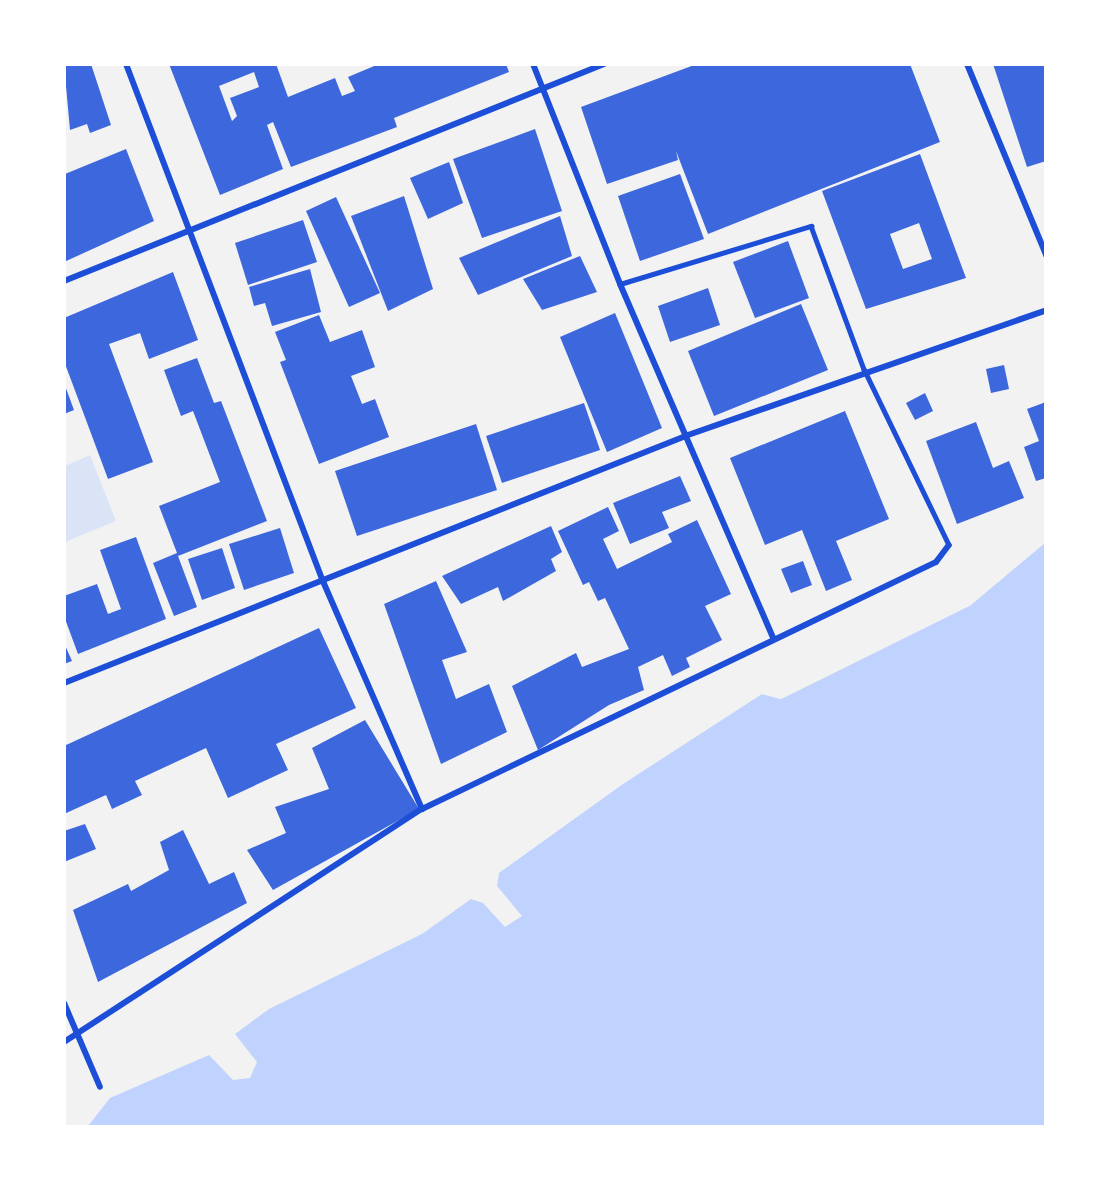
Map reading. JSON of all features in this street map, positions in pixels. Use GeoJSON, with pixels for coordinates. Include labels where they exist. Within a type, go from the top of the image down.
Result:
{"type":"FeatureCollection","features":[{"type":"Feature","properties":{"kind":"street"},"geometry":{"type":"LineString","coordinates":[[126,64],[321,579],[422,809]]}},
{"type":"Feature","properties":{"kind":"street"},"geometry":{"type":"LineString","coordinates":[[533,64],[620,284],[688,435],[773,638]]}},
{"type":"Feature","properties":{"kind":"street"},"geometry":{"type":"LineString","coordinates":[[64,281],[604,64]]}},
{"type":"Feature","properties":{"kind":"street"},"geometry":{"type":"LineString","coordinates":[[967,64],[1046,255]]}},
{"type":"Feature","properties":{"kind":"street"},"geometry":{"type":"LineString","coordinates":[[64,683],[688,435],[864,369],[1046,310]]}},
{"type":"Feature","properties":{"kind":"street"},"geometry":{"type":"LineString","coordinates":[[64,1042],[422,809],[773,638],[936,562],[949,545]]}},
{"type":"Feature","properties":{"kind":"street"},"geometry":{"type":"LineString","coordinates":[[64,1003],[100,1087]]}},
{"type":"Feature","properties":{"kind":"lane"},"geometry":{"type":"LineString","coordinates":[[620,284],[812,226],[864,369],[949,545]]}},
{"type":"Feature","properties":{"kind":"shaded area"},"geometry":{"type":"Polygon","coordinates":[[[90,455],[116,521],[65,542],[65,466],[90,455]]]}},
{"type":"Feature","properties":{"kind":"water"},"geometry":{"type":"Polygon","coordinates":[[[1045,543],[1045,1126],[88,1126],[110,1098],[209,1055],[233,1080],[250,1078],[257,1062],[235,1034],[269,1009],[422,934],[471,899],[483,903],[505,927],[522,916],[497,886],[499,873],[623,784],[762,694],[781,699],[971,605],[1045,543]]]}},
{"type":"Feature","properties":{"kind":"pier"},"geometry":{"type":"Polygon","coordinates":[[[969,602],[971,605],[781,699],[762,694],[781,696],[969,602]]]}},
{"type":"Feature","properties":{"kind":"building"},"geometry":{"type":"Polygon","coordinates":[[[64,64],[91,64],[111,125],[90,133],[87,124],[70,130],[64,64]]]}},
{"type":"Feature","properties":{"kind":"building"},"geometry":{"type":"Polygon","coordinates":[[[169,64],[276,64],[288,97],[335,78],[342,96],[355,91],[348,77],[379,64],[506,64],[509,72],[394,118],[397,127],[291,167],[273,122],[267,125],[283,169],[220,195],[169,64]],[[254,72],[219,86],[232,121],[237,116],[230,98],[259,87],[254,72]]]}},
{"type":"Feature","properties":{"kind":"building"},"geometry":{"type":"Polygon","coordinates":[[[697,64],[910,64],[940,142],[708,234],[676,151],[678,160],[607,184],[581,107],[697,64]]]}},
{"type":"Feature","properties":{"kind":"building"},"geometry":{"type":"Polygon","coordinates":[[[993,64],[1046,64],[1046,161],[1027,167],[993,64]]]}},
{"type":"Feature","properties":{"kind":"building"},"geometry":{"type":"Polygon","coordinates":[[[535,129],[562,211],[482,238],[453,159],[535,129]]]}},
{"type":"Feature","properties":{"kind":"building"},"geometry":{"type":"Polygon","coordinates":[[[126,149],[154,221],[64,262],[65,174],[126,149]]]}},
{"type":"Feature","properties":{"kind":"building"},"geometry":{"type":"Polygon","coordinates":[[[920,154],[966,278],[866,309],[822,191],[920,154]],[[919,223],[890,234],[903,269],[932,259],[919,223]]]}},
{"type":"Feature","properties":{"kind":"building"},"geometry":{"type":"Polygon","coordinates":[[[449,162],[463,203],[428,219],[410,178],[449,162]]]}},
{"type":"Feature","properties":{"kind":"building"},"geometry":{"type":"Polygon","coordinates":[[[680,174],[704,239],[640,261],[618,196],[680,174]]]}},
{"type":"Feature","properties":{"kind":"building"},"geometry":{"type":"Polygon","coordinates":[[[404,196],[433,289],[388,311],[351,216],[404,196]]]}},
{"type":"Feature","properties":{"kind":"building"},"geometry":{"type":"Polygon","coordinates":[[[336,197],[380,293],[349,307],[306,211],[336,197]]]}},
{"type":"Feature","properties":{"kind":"building"},"geometry":{"type":"Polygon","coordinates":[[[560,216],[572,256],[478,295],[459,258],[560,216]]]}},
{"type":"Feature","properties":{"kind":"building"},"geometry":{"type":"Polygon","coordinates":[[[303,220],[317,262],[248,285],[235,243],[303,220]]]}},
{"type":"Feature","properties":{"kind":"building"},"geometry":{"type":"Polygon","coordinates":[[[788,241],[809,298],[755,318],[733,262],[788,241]]]}},
{"type":"Feature","properties":{"kind":"building"},"geometry":{"type":"Polygon","coordinates":[[[580,256],[597,292],[542,310],[523,279],[580,256]]]}},
{"type":"Feature","properties":{"kind":"building"},"geometry":{"type":"Polygon","coordinates":[[[310,269],[321,312],[272,326],[265,303],[254,306],[249,287],[310,269]]]}},
{"type":"Feature","properties":{"kind":"building"},"geometry":{"type":"Polygon","coordinates":[[[173,272],[198,340],[149,359],[140,333],[109,344],[153,462],[108,479],[64,361],[64,318],[173,272]]]}},
{"type":"Feature","properties":{"kind":"building"},"geometry":{"type":"Polygon","coordinates":[[[708,288],[720,325],[670,342],[658,306],[708,288]]]}},
{"type":"Feature","properties":{"kind":"building"},"geometry":{"type":"Polygon","coordinates":[[[801,304],[828,370],[714,416],[688,351],[801,304]]]}},
{"type":"Feature","properties":{"kind":"building"},"geometry":{"type":"Polygon","coordinates":[[[615,313],[662,428],[607,452],[560,337],[615,313]]]}},
{"type":"Feature","properties":{"kind":"building"},"geometry":{"type":"Polygon","coordinates":[[[319,315],[330,342],[362,330],[375,367],[351,376],[362,404],[375,399],[389,437],[319,464],[280,362],[286,360],[275,332],[319,315]]]}},
{"type":"Feature","properties":{"kind":"building"},"geometry":{"type":"Polygon","coordinates":[[[197,358],[214,403],[221,401],[267,521],[178,556],[197,607],[174,616],[153,563],[177,553],[159,506],[220,482],[193,411],[181,416],[164,370],[197,358]]]}},
{"type":"Feature","properties":{"kind":"building"},"geometry":{"type":"Polygon","coordinates":[[[1004,365],[1009,389],[991,393],[986,369],[1004,365]]]}},
{"type":"Feature","properties":{"kind":"building"},"geometry":{"type":"Polygon","coordinates":[[[64,383],[74,410],[64,414],[64,383]]]}},
{"type":"Feature","properties":{"kind":"building"},"geometry":{"type":"Polygon","coordinates":[[[925,393],[933,411],[915,420],[906,403],[925,393]]]}},
{"type":"Feature","properties":{"kind":"building"},"geometry":{"type":"Polygon","coordinates":[[[1046,402],[1046,478],[1036,481],[1024,447],[1039,441],[1027,409],[1046,402]]]}},
{"type":"Feature","properties":{"kind":"building"},"geometry":{"type":"Polygon","coordinates":[[[584,403],[600,450],[502,483],[486,436],[584,403]]]}},
{"type":"Feature","properties":{"kind":"building"},"geometry":{"type":"Polygon","coordinates":[[[845,411],[889,519],[836,541],[852,580],[826,591],[802,530],[765,545],[730,458],[845,411]]]}},
{"type":"Feature","properties":{"kind":"building"},"geometry":{"type":"Polygon","coordinates":[[[976,422],[993,468],[1009,461],[1024,498],[957,524],[926,441],[976,422]]]}},
{"type":"Feature","properties":{"kind":"building"},"geometry":{"type":"Polygon","coordinates":[[[476,424],[497,490],[357,536],[335,471],[476,424]]]}},
{"type":"Feature","properties":{"kind":"building"},"geometry":{"type":"Polygon","coordinates":[[[680,476],[691,501],[662,512],[669,528],[630,544],[613,503],[680,476]]]}},
{"type":"Feature","properties":{"kind":"building"},"geometry":{"type":"Polygon","coordinates":[[[608,507],[619,531],[603,539],[617,569],[672,542],[668,534],[697,520],[731,594],[705,606],[722,640],[686,658],[690,667],[672,676],[663,655],[638,667],[644,690],[609,705],[538,750],[512,686],[576,653],[582,667],[629,649],[605,598],[598,601],[589,582],[583,585],[558,531],[608,507]]]}},
{"type":"Feature","properties":{"kind":"building"},"geometry":{"type":"Polygon","coordinates":[[[551,526],[562,552],[551,559],[556,571],[503,601],[498,587],[461,604],[442,576],[551,526]]]}},
{"type":"Feature","properties":{"kind":"building"},"geometry":{"type":"Polygon","coordinates":[[[280,528],[294,573],[244,590],[229,544],[280,528]]]}},
{"type":"Feature","properties":{"kind":"building"},"geometry":{"type":"Polygon","coordinates":[[[136,537],[166,619],[78,654],[64,616],[64,596],[97,584],[108,614],[121,609],[100,550],[136,537]]]}},
{"type":"Feature","properties":{"kind":"building"},"geometry":{"type":"Polygon","coordinates":[[[222,548],[235,588],[202,600],[188,559],[222,548]]]}},
{"type":"Feature","properties":{"kind":"building"},"geometry":{"type":"Polygon","coordinates":[[[803,561],[812,585],[791,593],[781,569],[803,561]]]}},
{"type":"Feature","properties":{"kind":"building"},"geometry":{"type":"Polygon","coordinates":[[[436,581],[467,652],[442,660],[456,699],[489,684],[507,732],[441,764],[384,604],[436,581]]]}},
{"type":"Feature","properties":{"kind":"building"},"geometry":{"type":"Polygon","coordinates":[[[319,628],[356,708],[276,744],[288,770],[228,798],[206,748],[135,781],[142,795],[112,809],[106,795],[64,814],[64,746],[319,628]]]}},
{"type":"Feature","properties":{"kind":"building"},"geometry":{"type":"Polygon","coordinates":[[[64,643],[72,661],[64,664],[64,643]]]}},
{"type":"Feature","properties":{"kind":"building"},"geometry":{"type":"Polygon","coordinates":[[[365,720],[419,809],[273,890],[247,850],[286,833],[275,807],[329,789],[312,748],[365,720]]]}},
{"type":"Feature","properties":{"kind":"building"},"geometry":{"type":"Polygon","coordinates":[[[85,824],[96,849],[64,862],[64,831],[85,824]]]}},
{"type":"Feature","properties":{"kind":"building"},"geometry":{"type":"Polygon","coordinates":[[[183,830],[209,884],[234,872],[247,903],[98,982],[73,910],[128,884],[131,891],[169,870],[160,842],[183,830]]]}}]}
